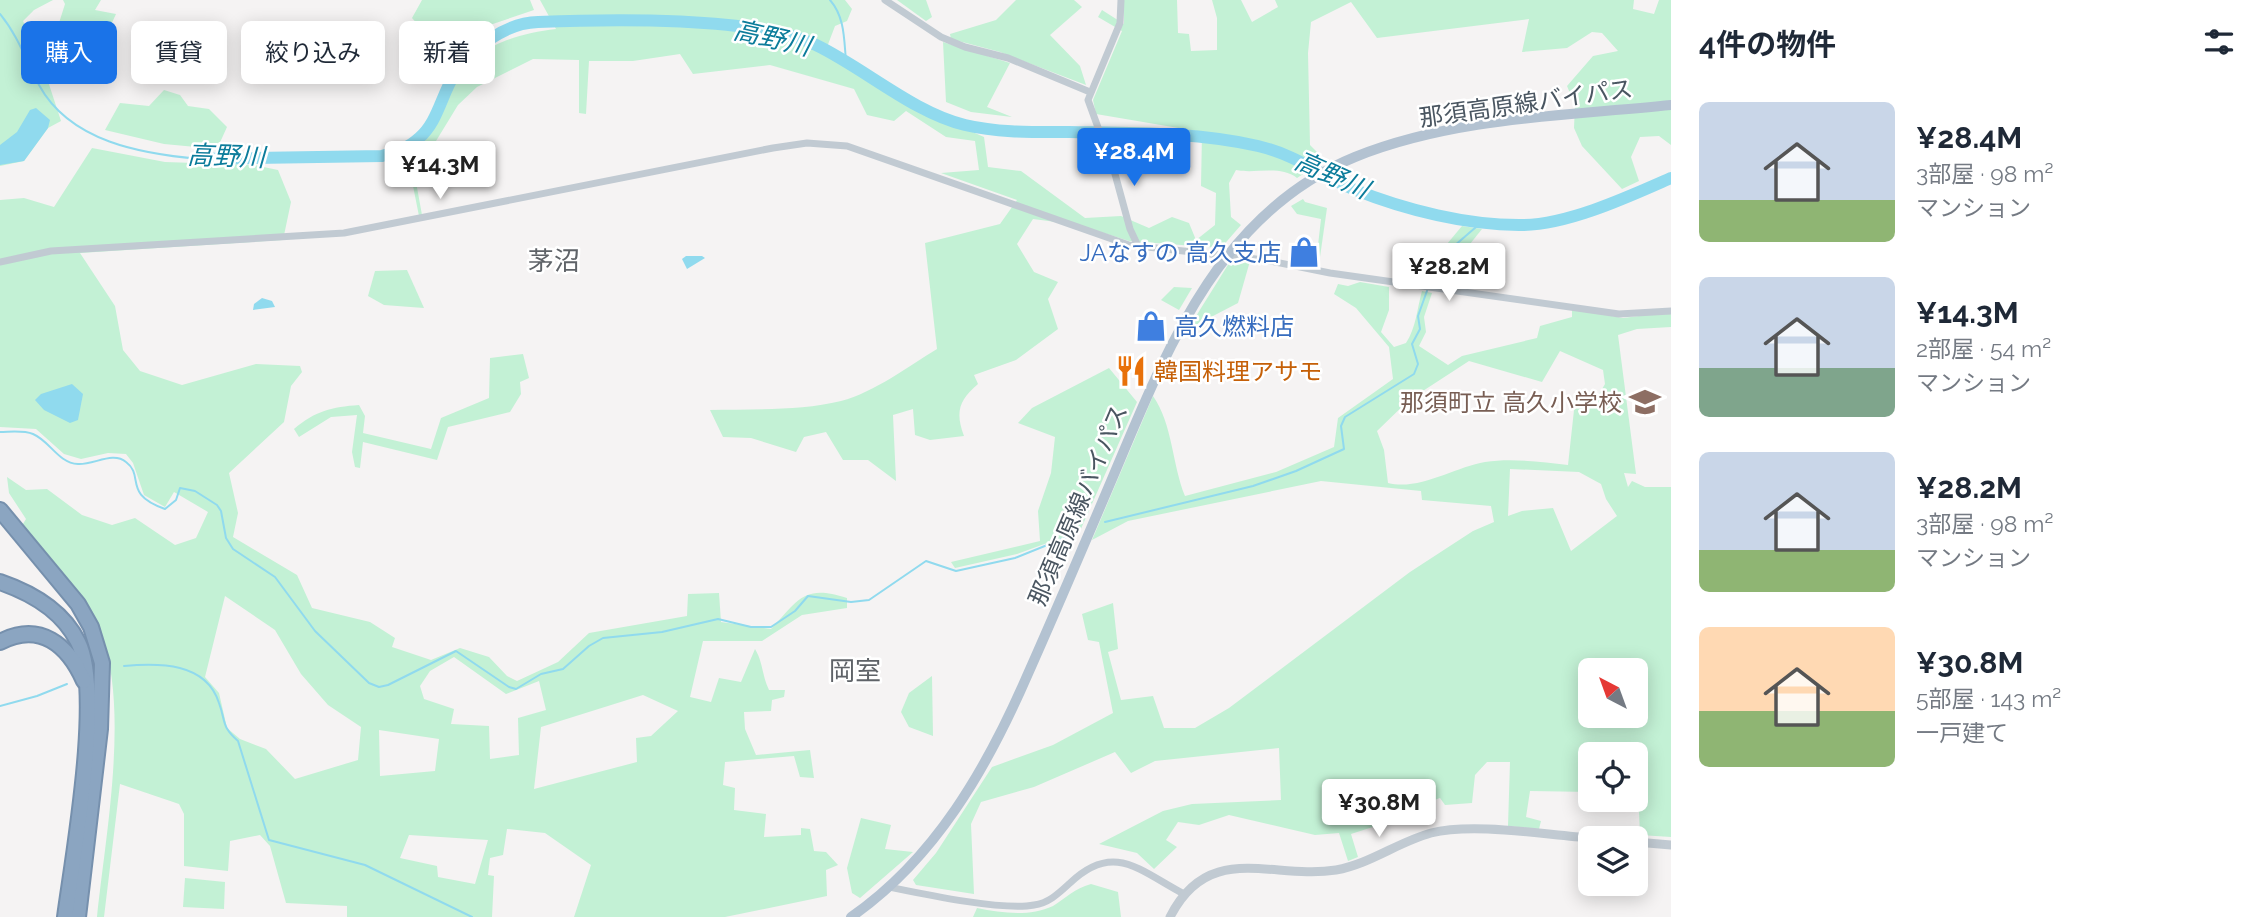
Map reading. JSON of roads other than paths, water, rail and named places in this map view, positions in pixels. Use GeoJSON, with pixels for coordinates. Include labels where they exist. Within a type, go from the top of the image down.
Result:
{"type":"FeatureCollection","features":[{"type":"Feature","properties":{"kind":"highway"},"geometry":{"type":"LineString","coordinates":[[0,510],[70,592],[85,615],[102,663],[100,729],[78,917]]}},
{"type":"Feature","properties":{"kind":"highway"},"geometry":{"type":"LineString","coordinates":[[0,574],[39,591],[65,611],[89,647],[101,690]]}},
{"type":"Feature","properties":{"kind":"highway"},"geometry":{"type":"LineString","coordinates":[[0,582],[42,601],[65,622],[85,659],[80,797],[65,917]]}},
{"type":"Feature","properties":{"kind":"highway"},"geometry":{"type":"LineString","coordinates":[[0,642],[21,634],[31,634],[57,642],[71,655],[86,686]]}},
{"type":"Feature","properties":{"kind":"main road","name":"那須高原線バイパス"},"geometry":{"type":"LineString","coordinates":[[851,917],[889,887],[942,828],[996,741],[1177,333],[1225,256],[1274,207],[1314,178],[1390,145],[1447,131],[1671,105]]}},
{"type":"Feature","properties":{"kind":"street"},"geometry":{"type":"LineString","coordinates":[[885,0],[941,37],[965,47],[1008,58],[1090,92]]}},
{"type":"Feature","properties":{"kind":"street"},"geometry":{"type":"LineString","coordinates":[[1121,0],[1120,23],[1090,92],[1090,110],[1130,229],[1139,246]]}},
{"type":"Feature","properties":{"kind":"street"},"geometry":{"type":"LineString","coordinates":[[0,262],[51,251],[344,233],[807,143],[847,146],[1139,246],[1225,256],[1619,314],[1671,311]]}},
{"type":"Feature","properties":{"kind":"street"},"geometry":{"type":"LineString","coordinates":[[1170,917],[1184,894],[1206,877],[1225,869],[1341,869],[1418,837],[1444,830],[1578,837]]}},
{"type":"Feature","properties":{"kind":"street"},"geometry":{"type":"LineString","coordinates":[[1648,843],[1671,845]]}},
{"type":"Feature","properties":{"kind":"street"},"geometry":{"type":"LineString","coordinates":[[889,887],[1004,905],[1034,905],[1058,894],[1084,870],[1106,860],[1129,865],[1184,894]]}},
{"type":"Feature","properties":{"kind":"water"},"geometry":{"type":"Polygon","coordinates":[[[36,108],[50,120],[48,128],[24,161],[0,165],[0,145],[17,132],[30,110],[36,108]]]}},
{"type":"Feature","properties":{"kind":"water"},"geometry":{"type":"Polygon","coordinates":[[[686,256],[705,258],[687,269],[682,259],[686,256]]]}},
{"type":"Feature","properties":{"kind":"water"},"geometry":{"type":"Polygon","coordinates":[[[262,298],[272,301],[275,307],[253,310],[254,304],[262,298]]]}},
{"type":"Feature","properties":{"kind":"water"},"geometry":{"type":"Polygon","coordinates":[[[72,384],[83,394],[78,420],[70,423],[44,410],[35,400],[41,394],[72,384]]]}},
{"type":"Feature","properties":{"kind":"waterway"},"geometry":{"type":"LineString","coordinates":[[830,0],[841,21],[846,61]]}},
{"type":"Feature","properties":{"kind":"waterway","name":"高野川"},"geometry":{"type":"LineString","coordinates":[[0,14],[17,40],[39,85],[52,104],[69,120],[109,142],[155,153],[200,159]]}},
{"type":"Feature","properties":{"kind":"waterway","name":"高野川"},"geometry":{"type":"LineString","coordinates":[[200,159],[382,156],[411,144],[425,132],[460,67],[479,48],[501,32],[538,22],[641,20],[720,24],[789,36],[816,45],[927,111],[965,125],[1004,131],[1164,134],[1235,141],[1284,154],[1373,197],[1459,220],[1503,225],[1561,220],[1599,208],[1671,178]]}},
{"type":"Feature","properties":{"kind":"waterway"},"geometry":{"type":"LineString","coordinates":[[1430,283],[1439,259],[1483,221]]}},
{"type":"Feature","properties":{"kind":"waterway"},"geometry":{"type":"LineString","coordinates":[[1105,522],[1253,486],[1296,471],[1344,449],[1341,426],[1345,417],[1414,374],[1418,364],[1412,344],[1420,329],[1418,316],[1428,288]]}},
{"type":"Feature","properties":{"kind":"waterway"},"geometry":{"type":"LineString","coordinates":[[0,432],[33,434],[71,463],[121,459],[131,467],[143,497],[165,509],[176,500],[180,488],[195,491],[217,505],[221,511],[226,538],[233,549],[275,577],[315,631],[369,683],[379,687],[456,651],[516,689],[541,674],[563,669],[589,646],[603,638],[662,632],[718,619],[751,627],[771,627],[795,611],[808,596],[851,602],[869,600],[926,561],[956,571],[1015,558],[1077,533]]}},
{"type":"Feature","properties":{"kind":"waterway"},"geometry":{"type":"LineString","coordinates":[[124,666],[180,668],[192,672],[213,690],[226,727],[238,741],[269,840],[365,865],[472,917]]}},
{"type":"Feature","properties":{"kind":"waterway"},"geometry":{"type":"LineString","coordinates":[[0,706],[67,684]]}},
{"type":"Feature","properties":{"kind":"place","name":"JAなすの 高久支店"},"geometry":{"type":"Point","coordinates":[1304,252]}},
{"type":"Feature","properties":{"kind":"place","name":"高久燃料店"},"geometry":{"type":"Point","coordinates":[1151,326]}},
{"type":"Feature","properties":{"kind":"place","name":"韓国料理アサモ"},"geometry":{"type":"Point","coordinates":[1131,371]}},
{"type":"Feature","properties":{"kind":"place","name":"那須町立 高久小学校"},"geometry":{"type":"Point","coordinates":[1645,402]}},
{"type":"Feature","properties":{"kind":"district","name":"茅沼"},"geometry":{"type":"Point","coordinates":[554,261]}},
{"type":"Feature","properties":{"kind":"district","name":"岡室"},"geometry":{"type":"Point","coordinates":[855,671]}}]}
